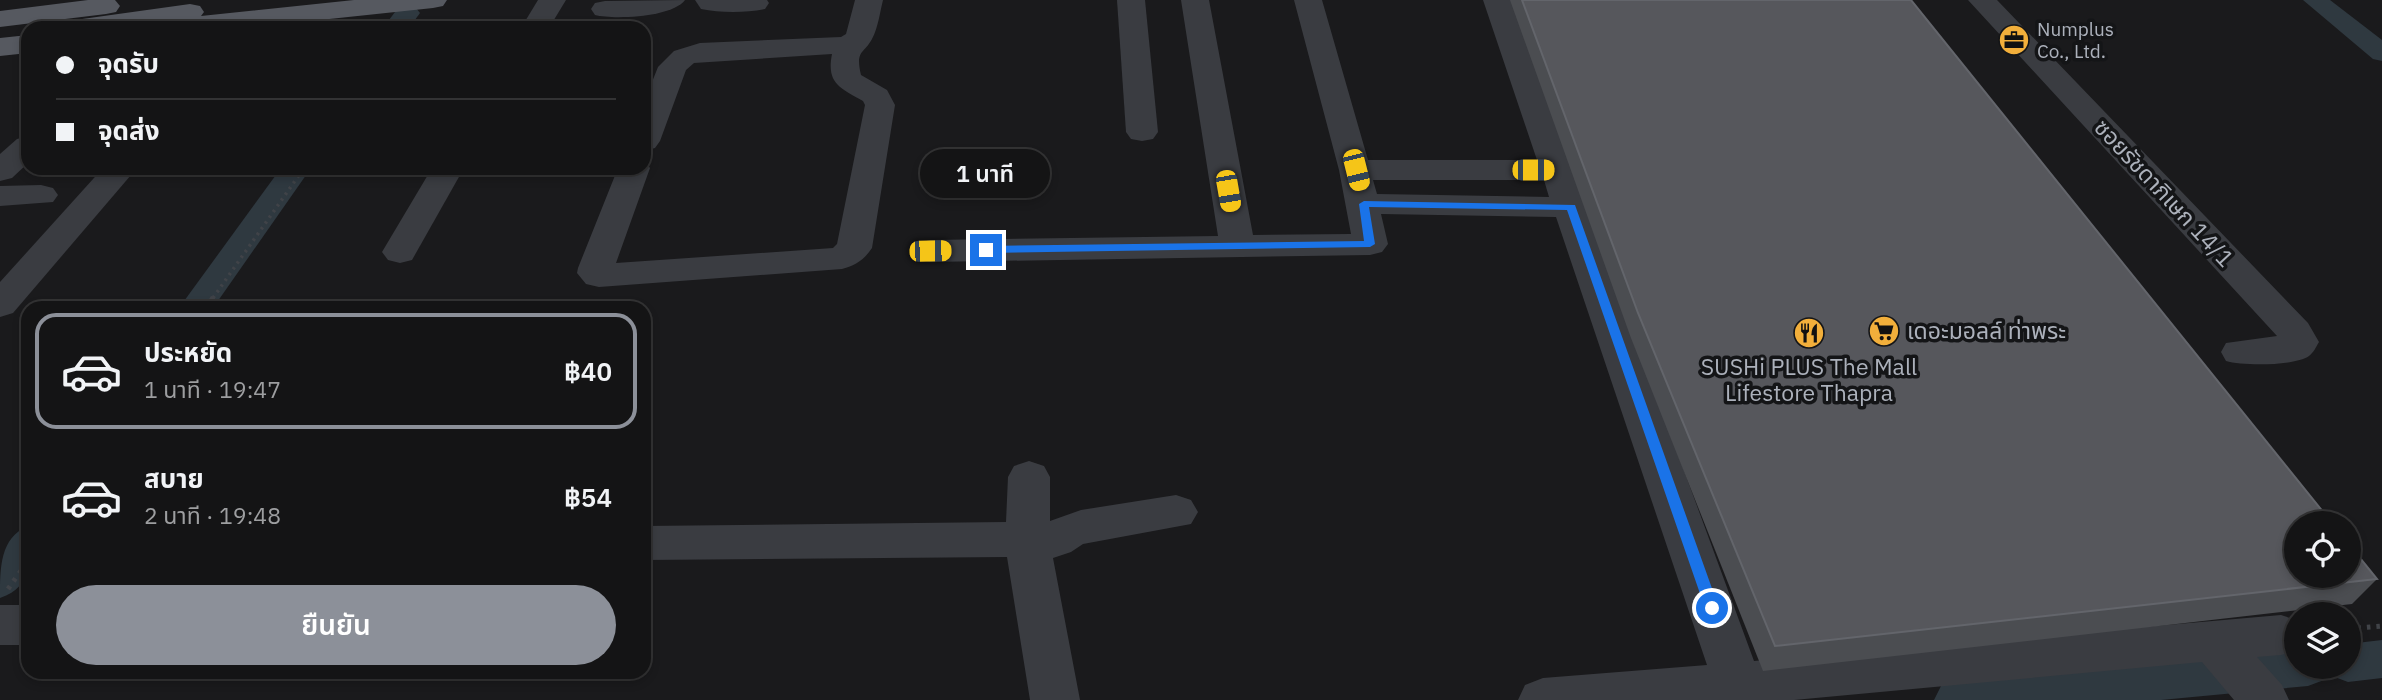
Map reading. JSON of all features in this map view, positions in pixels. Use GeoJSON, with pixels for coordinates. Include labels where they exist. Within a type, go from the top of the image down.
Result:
{"type":"FeatureCollection","features":[{"type":"Feature","properties":{"kind":"main road"},"geometry":{"type":"LineString","coordinates":[[0,16],[100,0]]}},
{"type":"Feature","properties":{"kind":"main road"},"geometry":{"type":"LineString","coordinates":[[0,16],[166,0]]}},
{"type":"Feature","properties":{"kind":"main road"},"geometry":{"type":"LineString","coordinates":[[129,21],[290,0]]}},
{"type":"Feature","properties":{"kind":"main road"},"geometry":{"type":"LineString","coordinates":[[261,21],[433,0]]}},
{"type":"Feature","properties":{"kind":"street"},"geometry":{"type":"LineString","coordinates":[[539,21],[552,0]]}},
{"type":"Feature","properties":{"kind":"street"},"geometry":{"type":"LineString","coordinates":[[605,9],[659,5],[671,0]]}},
{"type":"Feature","properties":{"kind":"street"},"geometry":{"type":"LineString","coordinates":[[709,0],[711,3],[755,3]]}},
{"type":"Feature","properties":{"kind":"street"},"geometry":{"type":"LineString","coordinates":[[651,123],[673,67],[688,55],[848,45],[859,38],[869,0]]}},
{"type":"Feature","properties":{"kind":"street"},"geometry":{"type":"LineString","coordinates":[[1131,0],[1142,132]]}},
{"type":"Feature","properties":{"kind":"street"},"geometry":{"type":"LineString","coordinates":[[1195,0],[1237,246]]}},
{"type":"Feature","properties":{"kind":"street"},"geometry":{"type":"LineString","coordinates":[[930,251],[1370,244],[1356,170],[1308,0]]}},
{"type":"Feature","properties":{"kind":"street"},"geometry":{"type":"LineString","coordinates":[[1497,0],[1742,692]]}},
{"type":"Feature","properties":{"kind":"street","name":"ซอยรัชดาภิเษก 14/1"},"geometry":{"type":"LineString","coordinates":[[1982,0],[2295,332],[2300,342],[2294,348],[2240,352]]}},
{"type":"Feature","properties":{"kind":"street"},"geometry":{"type":"LineString","coordinates":[[631,175],[596,268],[595,274],[599,276],[842,258],[854,248],[880,105],[876,96],[848,79],[844,65],[848,45]]}},
{"type":"Feature","properties":{"kind":"street"},"geometry":{"type":"LineString","coordinates":[[0,171],[21,152]]}},
{"type":"Feature","properties":{"kind":"street"},"geometry":{"type":"LineString","coordinates":[[1356,170],[1558,170]]}},
{"type":"Feature","properties":{"kind":"street"},"geometry":{"type":"LineString","coordinates":[[0,304],[115,175]]}},
{"type":"Feature","properties":{"kind":"street"},"geometry":{"type":"LineString","coordinates":[[400,252],[444,175]]}},
{"type":"Feature","properties":{"kind":"street"},"geometry":{"type":"LineString","coordinates":[[0,196],[41,195]]}},
{"type":"Feature","properties":{"kind":"street"},"geometry":{"type":"LineString","coordinates":[[1364,204],[1571,207]]}},
{"type":"Feature","properties":{"kind":"street"},"geometry":{"type":"LineString","coordinates":[[1029,477],[1028,543],[1055,700]]}},
{"type":"Feature","properties":{"kind":"street"},"geometry":{"type":"LineString","coordinates":[[651,544],[1028,543],[1055,540],[1068,531],[1081,527],[1176,512]]}},
{"type":"Feature","properties":{"kind":"street"},"geometry":{"type":"LineString","coordinates":[[1543,700],[2236,667],[2281,635]]}},
{"type":"Feature","properties":{"kind":"path"},"geometry":{"type":"LineString","coordinates":[[211,301],[299,175]]}},
{"type":"Feature","properties":{"kind":"path"},"geometry":{"type":"LineString","coordinates":[[12,614],[21,584]]}},
{"type":"Feature","properties":{"kind":"path"},"geometry":{"type":"LineString","coordinates":[[2361,628],[2382,626]]}},
{"type":"Feature","properties":{"kind":"building","name":"เดอะมอลล์ ท่าพระ"},"geometry":{"type":"Polygon","coordinates":[[[1522,0],[1911,0],[2322,511],[2284,511],[2284,588],[2296,588],[1775,646],[1638,313],[1522,0]]]}},
{"type":"Feature","properties":{"kind":"building","name":"เดอะมอลล์ ท่าพระ"},"geometry":{"type":"Polygon","coordinates":[[[2361,559],[2377,579],[2361,581],[2361,559]]]}},
{"type":"Feature","properties":{"kind":"waterway"},"geometry":{"type":"LineString","coordinates":[[2315,0],[2382,53]]}},
{"type":"Feature","properties":{"kind":"waterway"},"geometry":{"type":"LineString","coordinates":[[401,21],[407,13]]}},
{"type":"Feature","properties":{"kind":"waterway"},"geometry":{"type":"LineString","coordinates":[[201,301],[291,175]]}},
{"type":"Feature","properties":{"kind":"waterway"},"geometry":{"type":"LineString","coordinates":[[0,581],[21,552]]}},
{"type":"Feature","properties":{"kind":"waterway"},"geometry":{"type":"LineString","coordinates":[[2361,661],[2382,659]]}},
{"type":"Feature","properties":{"kind":"waterway"},"geometry":{"type":"LineString","coordinates":[[1957,700],[2284,669]]}},
{"type":"Feature","properties":{"kind":"place","name":"Numplus Co., Ltd."},"geometry":{"type":"Point","coordinates":[2014,40]}},
{"type":"Feature","properties":{"kind":"place","name":"เดอะมอลล์ ท่าพระ"},"geometry":{"type":"Point","coordinates":[1884,331]}},
{"type":"Feature","properties":{"kind":"place","name":"SUSHi PLUS The Mall Lifestore Thapra"},"geometry":{"type":"Point","coordinates":[1809,333]}},
{"type":"Feature","properties":{"kind":"route"},"geometry":{"type":"LineString","coordinates":[[986,250],[1370,244],[1364,204],[1571,207],[1712,608]]}}]}
